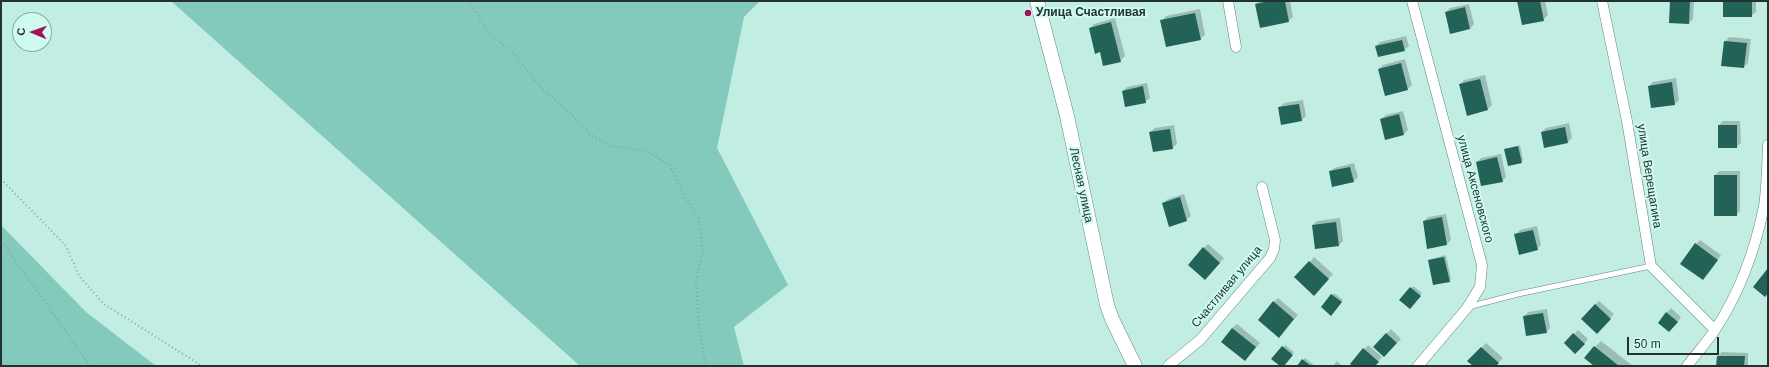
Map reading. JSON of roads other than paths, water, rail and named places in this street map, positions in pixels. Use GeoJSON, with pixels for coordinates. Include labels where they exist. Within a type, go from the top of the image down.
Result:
{"type":"FeatureCollection","features":[{"type":"Feature","properties":{"kind":"main road","name":"Лесная улица"},"geometry":{"type":"LineString","coordinates":[[1037,1],[1066,116],[1107,305],[1112,319],[1135,366]]}},
{"type":"Feature","properties":{"kind":"street"},"geometry":{"type":"LineString","coordinates":[[1228,1],[1236,47]]}},
{"type":"Feature","properties":{"kind":"street","name":"улица Аксеновского"},"geometry":{"type":"LineString","coordinates":[[1412,1],[1482,265],[1480,287],[1467,308],[1418,366]]}},
{"type":"Feature","properties":{"kind":"street","name":"улица Верещагина"},"geometry":{"type":"LineString","coordinates":[[1602,1],[1628,121],[1650,266]]}},
{"type":"Feature","properties":{"kind":"street"},"geometry":{"type":"LineString","coordinates":[[1687,366],[1715,330],[1739,289],[1752,254],[1764,204],[1768,145]]}},
{"type":"Feature","properties":{"kind":"street","name":"Счастливая улица"},"geometry":{"type":"LineString","coordinates":[[1168,366],[1200,340],[1270,258],[1274,249],[1275,240],[1262,187]]}},
{"type":"Feature","properties":{"kind":"street"},"geometry":{"type":"LineString","coordinates":[[1650,266],[1715,330]]}},
{"type":"Feature","properties":{"kind":"lane"},"geometry":{"type":"LineString","coordinates":[[1467,308],[1518,294],[1650,266]]}},
{"type":"Feature","properties":{"kind":"place","name":"Улица Счастливая"},"geometry":{"type":"Point","coordinates":[1028,13]}}]}
